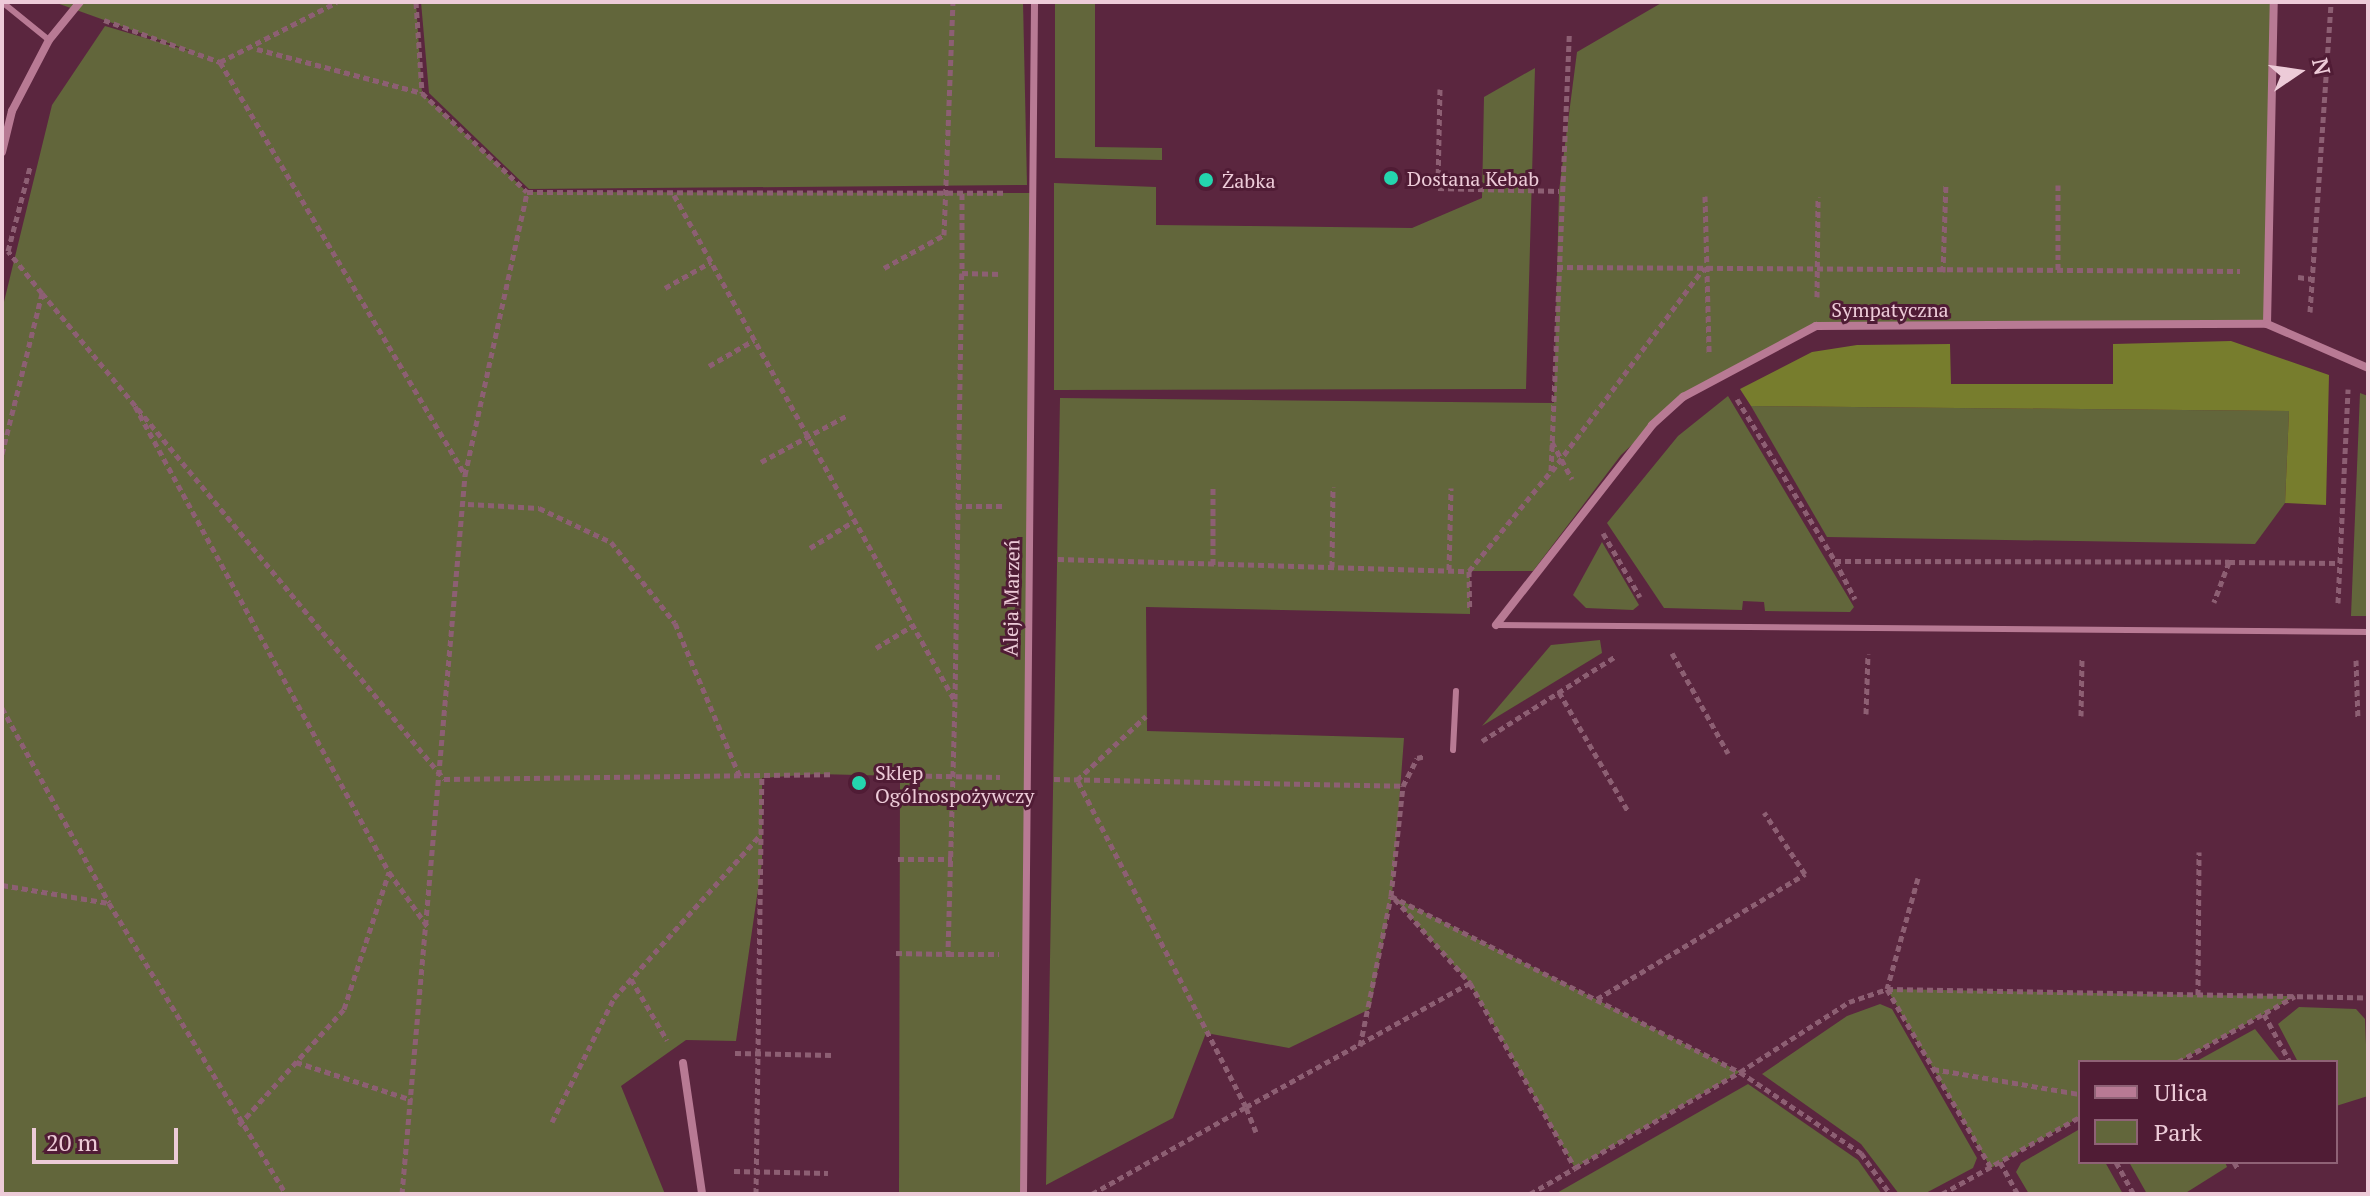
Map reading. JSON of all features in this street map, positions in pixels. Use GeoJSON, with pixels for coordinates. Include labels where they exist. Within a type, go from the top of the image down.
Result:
{"type":"FeatureCollection","features":[{"type":"Feature","properties":{"kind":"street"},"geometry":{"type":"LineString","coordinates":[[2,152],[12,111],[49,40],[80,2]]}},
{"type":"Feature","properties":{"kind":"street","name":"Aleja Marzeń"},"geometry":{"type":"LineString","coordinates":[[1023,1194],[1034,2]]}},
{"type":"Feature","properties":{"kind":"street"},"geometry":{"type":"LineString","coordinates":[[2267,324],[2274,2]]}},
{"type":"Feature","properties":{"kind":"street","name":"Sympatyczna"},"geometry":{"type":"LineString","coordinates":[[1496,625],[1621,455],[1683,397],[1816,326],[2267,324],[2368,368]]}},
{"type":"Feature","properties":{"kind":"street"},"geometry":{"type":"LineString","coordinates":[[683,1063],[702,1194]]}},
{"type":"Feature","properties":{"kind":"lane"},"geometry":{"type":"LineString","coordinates":[[2,2],[49,40]]}},
{"type":"Feature","properties":{"kind":"lane"},"geometry":{"type":"LineString","coordinates":[[1496,625],[1658,629],[2082,628],[2368,632]]}},
{"type":"Feature","properties":{"kind":"lane"},"geometry":{"type":"LineString","coordinates":[[1453,750],[1456,691]]}},
{"type":"Feature","properties":{"kind":"path"},"geometry":{"type":"LineString","coordinates":[[220,62],[255,48],[337,2]]}},
{"type":"Feature","properties":{"kind":"path"},"geometry":{"type":"LineString","coordinates":[[416,2],[422,93]]}},
{"type":"Feature","properties":{"kind":"path"},"geometry":{"type":"LineString","coordinates":[[884,268],[944,235],[953,2]]}},
{"type":"Feature","properties":{"kind":"path"},"geometry":{"type":"LineString","coordinates":[[2309,343],[2331,2]]}},
{"type":"Feature","properties":{"kind":"path"},"geometry":{"type":"LineString","coordinates":[[93,29],[100,18],[220,62],[465,475]]}},
{"type":"Feature","properties":{"kind":"path"},"geometry":{"type":"LineString","coordinates":[[1551,471],[1559,191],[1569,33]]}},
{"type":"Feature","properties":{"kind":"path"},"geometry":{"type":"LineString","coordinates":[[255,48],[422,93],[527,192],[1031,193]]}},
{"type":"Feature","properties":{"kind":"path"},"geometry":{"type":"LineString","coordinates":[[1440,89],[1438,188],[1559,191]]}},
{"type":"Feature","properties":{"kind":"path"},"geometry":{"type":"LineString","coordinates":[[35,149],[8,251],[444,779]]}},
{"type":"Feature","properties":{"kind":"path"},"geometry":{"type":"LineString","coordinates":[[1943,272],[1946,183]]}},
{"type":"Feature","properties":{"kind":"path"},"geometry":{"type":"LineString","coordinates":[[2058,185],[2058,270]]}},
{"type":"Feature","properties":{"kind":"path"},"geometry":{"type":"LineString","coordinates":[[402,1194],[444,779],[468,504],[465,475],[527,192]]}},
{"type":"Feature","properties":{"kind":"path"},"geometry":{"type":"LineString","coordinates":[[948,954],[955,777],[962,193]]}},
{"type":"Feature","properties":{"kind":"path"},"geometry":{"type":"LineString","coordinates":[[673,194],[955,701]]}},
{"type":"Feature","properties":{"kind":"path"},"geometry":{"type":"LineString","coordinates":[[1705,196],[1705,347],[1835,561],[2339,563]]}},
{"type":"Feature","properties":{"kind":"path"},"geometry":{"type":"LineString","coordinates":[[1816,326],[1818,197]]}},
{"type":"Feature","properties":{"kind":"path"},"geometry":{"type":"LineString","coordinates":[[665,288],[711,262]]}},
{"type":"Feature","properties":{"kind":"path"},"geometry":{"type":"LineString","coordinates":[[1557,267],[2267,273],[2312,279]]}},
{"type":"Feature","properties":{"kind":"path"},"geometry":{"type":"LineString","coordinates":[[1470,614],[1469,571],[1551,471],[1704,268]]}},
{"type":"Feature","properties":{"kind":"path"},"geometry":{"type":"LineString","coordinates":[[962,273],[1031,274]]}},
{"type":"Feature","properties":{"kind":"path"},"geometry":{"type":"LineString","coordinates":[[2,454],[42,293]]}},
{"type":"Feature","properties":{"kind":"path"},"geometry":{"type":"LineString","coordinates":[[709,366],[754,340]]}},
{"type":"Feature","properties":{"kind":"path"},"geometry":{"type":"LineString","coordinates":[[2337,630],[2349,360]]}},
{"type":"Feature","properties":{"kind":"path"},"geometry":{"type":"LineString","coordinates":[[129,395],[389,872],[429,929]]}},
{"type":"Feature","properties":{"kind":"path"},"geometry":{"type":"LineString","coordinates":[[761,462],[846,416]]}},
{"type":"Feature","properties":{"kind":"path"},"geometry":{"type":"LineString","coordinates":[[1213,486],[1213,565]]}},
{"type":"Feature","properties":{"kind":"path"},"geometry":{"type":"LineString","coordinates":[[1332,567],[1333,487]]}},
{"type":"Feature","properties":{"kind":"path"},"geometry":{"type":"LineString","coordinates":[[1449,570],[1451,488]]}},
{"type":"Feature","properties":{"kind":"path"},"geometry":{"type":"LineString","coordinates":[[468,504],[539,508],[611,542],[675,623],[741,779]]}},
{"type":"Feature","properties":{"kind":"path"},"geometry":{"type":"LineString","coordinates":[[956,506],[1028,506]]}},
{"type":"Feature","properties":{"kind":"path"},"geometry":{"type":"LineString","coordinates":[[810,548],[854,521]]}},
{"type":"Feature","properties":{"kind":"path"},"geometry":{"type":"LineString","coordinates":[[1027,561],[1469,571]]}},
{"type":"Feature","properties":{"kind":"path"},"geometry":{"type":"LineString","coordinates":[[2204,629],[2229,562]]}},
{"type":"Feature","properties":{"kind":"path"},"geometry":{"type":"LineString","coordinates":[[876,648],[912,626]]}},
{"type":"Feature","properties":{"kind":"path"},"geometry":{"type":"LineString","coordinates":[[2081,716],[2082,628]]}},
{"type":"Feature","properties":{"kind":"path"},"geometry":{"type":"LineString","coordinates":[[1360,1047],[1391,896],[1403,786],[1417,758],[1487,739],[1658,629],[1728,753]]}},
{"type":"Feature","properties":{"kind":"path"},"geometry":{"type":"LineString","coordinates":[[2356,631],[2358,719]]}},
{"type":"Feature","properties":{"kind":"path"},"geometry":{"type":"LineString","coordinates":[[1559,692],[1628,811]]}},
{"type":"Feature","properties":{"kind":"path"},"geometry":{"type":"LineString","coordinates":[[2,708],[109,903],[239,1125],[286,1194]]}},
{"type":"Feature","properties":{"kind":"path"},"geometry":{"type":"LineString","coordinates":[[1077,780],[1146,716]]}},
{"type":"Feature","properties":{"kind":"path"},"geometry":{"type":"LineString","coordinates":[[444,779],[741,779],[832,774]]}},
{"type":"Feature","properties":{"kind":"path"},"geometry":{"type":"LineString","coordinates":[[886,775],[1403,786]]}},
{"type":"Feature","properties":{"kind":"path"},"geometry":{"type":"LineString","coordinates":[[756,1194],[762,778]]}},
{"type":"Feature","properties":{"kind":"path"},"geometry":{"type":"LineString","coordinates":[[1077,780],[1246,1107],[1256,1132]]}},
{"type":"Feature","properties":{"kind":"path"},"geometry":{"type":"LineString","coordinates":[[1596,1000],[1805,874],[1764,812]]}},
{"type":"Feature","properties":{"kind":"path"},"geometry":{"type":"LineString","coordinates":[[552,1122],[631,979],[762,833]]}},
{"type":"Feature","properties":{"kind":"path"},"geometry":{"type":"LineString","coordinates":[[2198,995],[2199,852]]}},
{"type":"Feature","properties":{"kind":"path"},"geometry":{"type":"LineString","coordinates":[[898,859],[952,859]]}},
{"type":"Feature","properties":{"kind":"path"},"geometry":{"type":"LineString","coordinates":[[239,1125],[344,1009],[389,872]]}},
{"type":"Feature","properties":{"kind":"path"},"geometry":{"type":"LineString","coordinates":[[1918,878],[1887,989],[1991,1168]]}},
{"type":"Feature","properties":{"kind":"path"},"geometry":{"type":"LineString","coordinates":[[2,885],[109,903]]}},
{"type":"Feature","properties":{"kind":"path"},"geometry":{"type":"LineString","coordinates":[[1391,896],[1470,983],[1575,1168]]}},
{"type":"Feature","properties":{"kind":"path"},"geometry":{"type":"LineString","coordinates":[[1391,896],[1740,1072],[1861,1153],[1890,1194]]}},
{"type":"Feature","properties":{"kind":"path"},"geometry":{"type":"LineString","coordinates":[[896,953],[1023,955]]}},
{"type":"Feature","properties":{"kind":"path"},"geometry":{"type":"LineString","coordinates":[[631,979],[683,1063]]}},
{"type":"Feature","properties":{"kind":"path"},"geometry":{"type":"LineString","coordinates":[[1092,1194],[1470,983]]}},
{"type":"Feature","properties":{"kind":"path"},"geometry":{"type":"LineString","coordinates":[[1530,1194],[1740,1072],[1849,1002],[1887,989],[2368,997]]}},
{"type":"Feature","properties":{"kind":"path"},"geometry":{"type":"LineString","coordinates":[[2182,1060],[2296,996]]}},
{"type":"Feature","properties":{"kind":"path"},"geometry":{"type":"LineString","coordinates":[[2264,1014],[2289,1060]]}},
{"type":"Feature","properties":{"kind":"path"},"geometry":{"type":"LineString","coordinates":[[735,1053],[832,1055]]}},
{"type":"Feature","properties":{"kind":"path"},"geometry":{"type":"LineString","coordinates":[[296,1062],[412,1100]]}},
{"type":"Feature","properties":{"kind":"path"},"geometry":{"type":"LineString","coordinates":[[1932,1068],[2078,1094]]}},
{"type":"Feature","properties":{"kind":"path"},"geometry":{"type":"LineString","coordinates":[[1942,1194],[2078,1118]]}},
{"type":"Feature","properties":{"kind":"path"},"geometry":{"type":"LineString","coordinates":[[2000,1162],[2018,1194]]}},
{"type":"Feature","properties":{"kind":"path"},"geometry":{"type":"LineString","coordinates":[[2117,1164],[2134,1194]]}},
{"type":"Feature","properties":{"kind":"path"},"geometry":{"type":"LineString","coordinates":[[2235,1164],[2238,1169]]}},
{"type":"Feature","properties":{"kind":"path"},"geometry":{"type":"LineString","coordinates":[[734,1171],[828,1173]]}},
{"type":"Feature","properties":{"kind":"green space"},"geometry":{"type":"Polygon","coordinates":[[[54,2],[416,2],[422,93],[527,192],[1031,193],[1023,1194],[899,1194],[900,776],[816,774],[762,778],[762,862],[736,1041],[686,1040],[621,1086],[665,1194],[2,1194],[2,310],[52,105],[105,26],[196,53],[54,2]]]}},
{"type":"Feature","properties":{"kind":"green space"},"geometry":{"type":"Polygon","coordinates":[[[421,2],[1023,2],[1027,185],[529,189],[429,93],[421,2]]]}},
{"type":"Feature","properties":{"kind":"green space"},"geometry":{"type":"Polygon","coordinates":[[[1055,2],[1095,2],[1095,147],[1162,148],[1162,160],[1055,158],[1055,2]]]}},
{"type":"Feature","properties":{"kind":"green space"},"geometry":{"type":"Polygon","coordinates":[[[1663,2],[2274,2],[2267,324],[1816,326],[1683,397],[1621,455],[1533,571],[1470,571],[1470,614],[1146,607],[1147,731],[1404,738],[1392,896],[1370,1009],[1289,1048],[1206,1033],[1173,1118],[1046,1185],[1060,398],[1554,403],[1559,191],[1577,52],[1663,2]]]}},
{"type":"Feature","properties":{"kind":"green space"},"geometry":{"type":"Polygon","coordinates":[[[1535,68],[1526,389],[1054,390],[1054,183],[1156,187],[1156,225],[1412,228],[1482,198],[1484,97],[1535,68]]]}},
{"type":"Feature","properties":{"kind":"green space"},"geometry":{"type":"Polygon","coordinates":[[[2231,341],[2329,375],[2326,505],[2285,503],[2289,411],[1751,406],[1740,389],[1812,352],[1857,345],[1950,344],[1951,384],[2113,384],[2113,344],[2231,341]]]}},
{"type":"Feature","properties":{"kind":"green space"},"geometry":{"type":"Polygon","coordinates":[[[2360,393],[2368,396],[2368,616],[2351,616],[2360,393]]]}},
{"type":"Feature","properties":{"kind":"green space"},"geometry":{"type":"Polygon","coordinates":[[[1728,396],[1854,607],[1850,612],[1765,611],[1764,602],[1743,601],[1742,610],[1664,608],[1607,523],[1678,436],[1728,396]]]}},
{"type":"Feature","properties":{"kind":"green space"},"geometry":{"type":"Polygon","coordinates":[[[1751,406],[2289,411],[2285,503],[2255,544],[1827,537],[1751,406]]]}},
{"type":"Feature","properties":{"kind":"green space"},"geometry":{"type":"Polygon","coordinates":[[[1602,542],[1639,605],[1633,610],[1586,608],[1573,595],[1602,542]]]}},
{"type":"Feature","properties":{"kind":"green space"},"geometry":{"type":"Polygon","coordinates":[[[1600,640],[1602,653],[1482,726],[1551,645],[1600,640]]]}},
{"type":"Feature","properties":{"kind":"green space"},"geometry":{"type":"Polygon","coordinates":[[[1392,896],[1740,1072],[1575,1168],[1470,983],[1392,896]]]}},
{"type":"Feature","properties":{"kind":"green space"},"geometry":{"type":"Polygon","coordinates":[[[1887,989],[2296,996],[2182,1060],[2078,1060],[2078,1118],[1991,1168],[1887,989]]]}},
{"type":"Feature","properties":{"kind":"green space"},"geometry":{"type":"Polygon","coordinates":[[[1880,1004],[1892,1009],[1977,1158],[1973,1168],[1924,1194],[1899,1194],[1861,1144],[1762,1074],[1847,1016],[1880,1004]]]}},
{"type":"Feature","properties":{"kind":"green space"},"geometry":{"type":"Polygon","coordinates":[[[2299,1007],[2356,1009],[2365,1019],[2368,1096],[2338,1105],[2338,1060],[2297,1060],[2278,1024],[2299,1007]]]}},
{"type":"Feature","properties":{"kind":"green space"},"geometry":{"type":"Polygon","coordinates":[[[2255,1029],[2279,1060],[2199,1060],[2255,1029]]]}},
{"type":"Feature","properties":{"kind":"green space"},"geometry":{"type":"Polygon","coordinates":[[[1748,1084],[1858,1160],[1882,1194],[1555,1194],[1748,1084]]]}},
{"type":"Feature","properties":{"kind":"green space"},"geometry":{"type":"Polygon","coordinates":[[[2078,1130],[2078,1164],[2106,1164],[2123,1194],[2029,1194],[2016,1172],[2021,1163],[2078,1130]]]}},
{"type":"Feature","properties":{"kind":"green space"},"geometry":{"type":"Polygon","coordinates":[[[2130,1164],[2226,1164],[2227,1167],[2184,1194],[2147,1194],[2130,1164]]]}},
{"type":"Feature","properties":{"kind":"place","name":"Dostana Kebab"},"geometry":{"type":"Point","coordinates":[1391,178]}},
{"type":"Feature","properties":{"kind":"place","name":"Żabka"},"geometry":{"type":"Point","coordinates":[1206,180]}},
{"type":"Feature","properties":{"kind":"place","name":"Sklep Ogólnospożywczy"},"geometry":{"type":"Point","coordinates":[859,783]}}]}
